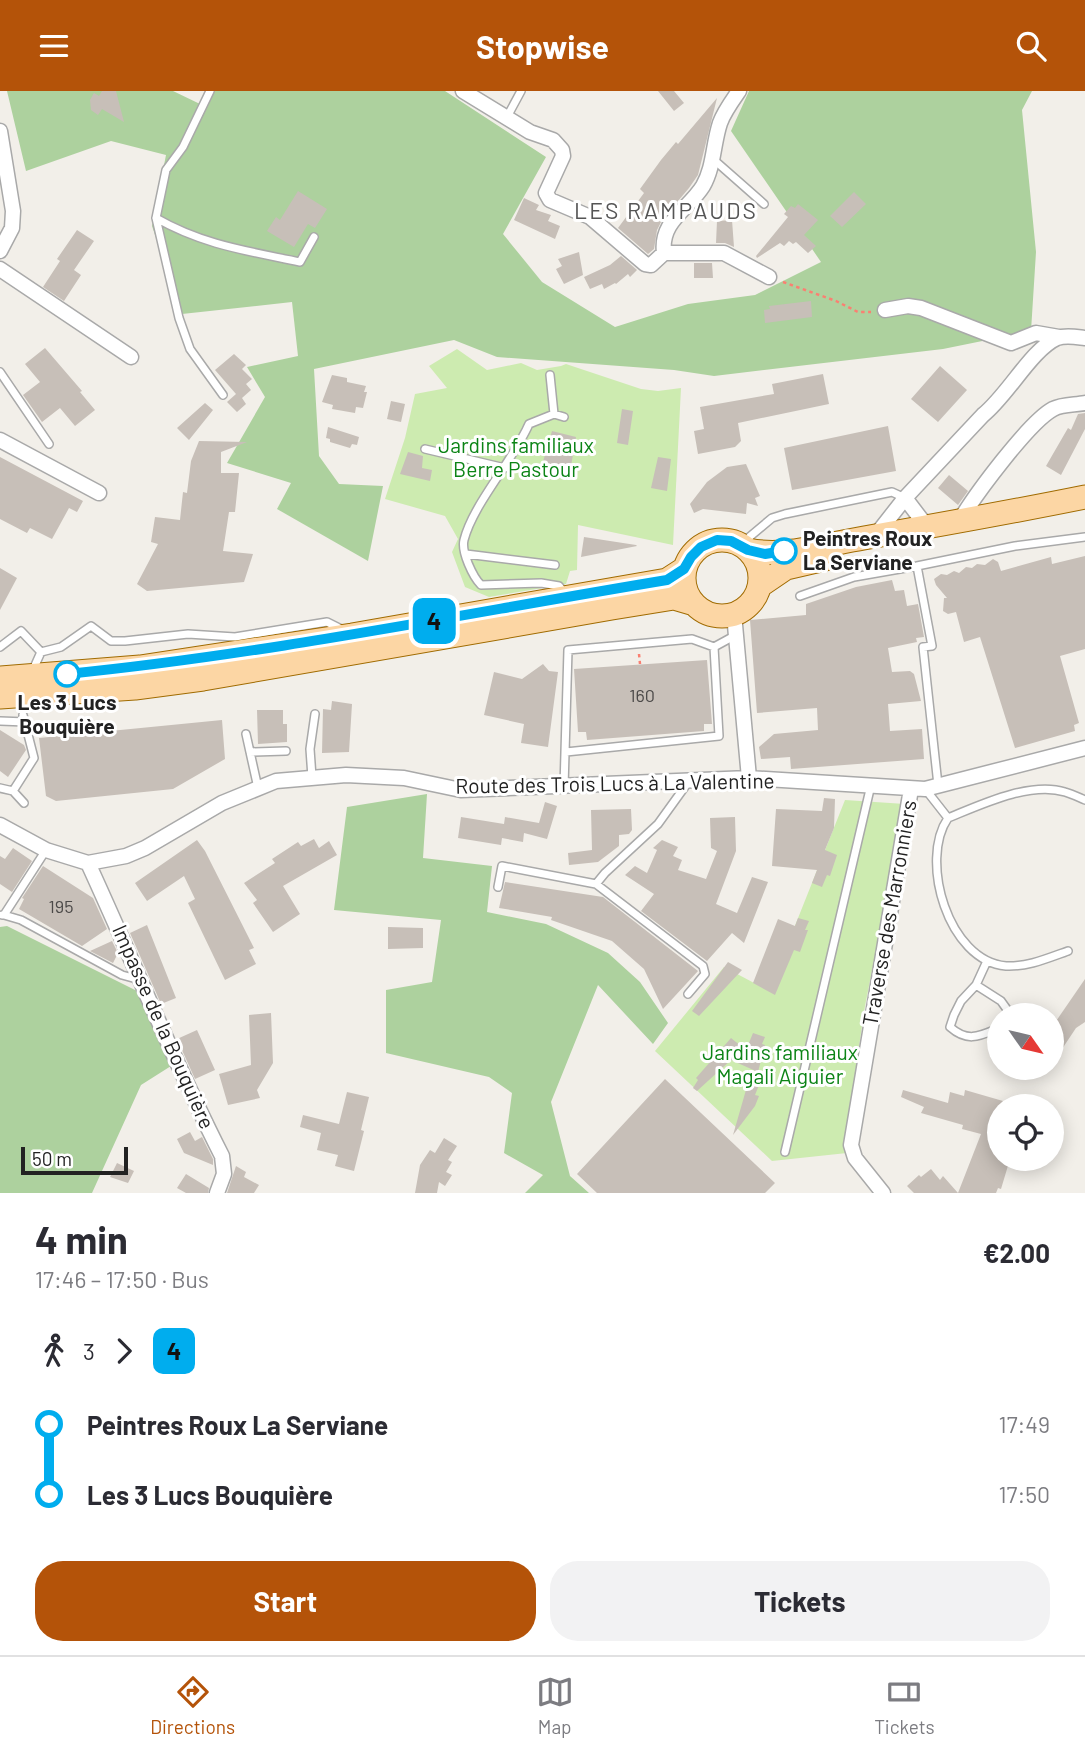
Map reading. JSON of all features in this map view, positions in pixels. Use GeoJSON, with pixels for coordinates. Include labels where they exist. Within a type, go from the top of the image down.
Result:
{"type":"FeatureCollection","features":[{"type":"Feature","properties":{"kind":"main road"},"geometry":{"type":"LineString","coordinates":[[0,678],[140,667],[352,635],[667,580],[684,569],[701,547],[717,540],[731,541],[765,554],[931,528],[1085,497]]}},
{"type":"Feature","properties":{"kind":"main road"},"geometry":{"type":"LineString","coordinates":[[761,585],[786,568],[810,562],[1085,512]]}},
{"type":"Feature","properties":{"kind":"main road"},"geometry":{"type":"LineString","coordinates":[[0,697],[135,688],[203,679],[674,599],[691,603],[703,612],[735,625],[756,597],[761,585],[759,571],[744,547]]}},
{"type":"Feature","properties":{"kind":"main road"},"geometry":{"type":"LineString","coordinates":[[684,569],[685,586],[691,603]]}},
{"type":"Feature","properties":{"kind":"street"},"geometry":{"type":"LineString","coordinates":[[463,91],[530,132],[553,140],[562,150],[563,156],[546,193],[550,200],[590,217],[645,264],[652,265],[664,253],[724,253],[769,277]]}},
{"type":"Feature","properties":{"kind":"street"},"geometry":{"type":"LineString","coordinates":[[664,253],[665,231],[702,186],[712,159],[720,123],[739,91]]}},
{"type":"Feature","properties":{"kind":"street"},"geometry":{"type":"LineString","coordinates":[[0,131],[13,211],[12,228],[0,251]]}},
{"type":"Feature","properties":{"kind":"street"},"geometry":{"type":"LineString","coordinates":[[0,269],[131,357]]}},
{"type":"Feature","properties":{"kind":"street"},"geometry":{"type":"LineString","coordinates":[[885,310],[908,306],[921,308],[1011,343],[1037,333],[1085,338]]}},
{"type":"Feature","properties":{"kind":"street"},"geometry":{"type":"LineString","coordinates":[[875,536],[905,498],[995,405],[1035,356],[1059,337]]}},
{"type":"Feature","properties":{"kind":"street"},"geometry":{"type":"LineString","coordinates":[[960,522],[972,500],[1040,418],[1059,407],[1085,403]]}},
{"type":"Feature","properties":{"kind":"street"},"geometry":{"type":"LineString","coordinates":[[0,440],[99,493]]}},
{"type":"Feature","properties":{"kind":"street"},"geometry":{"type":"LineString","coordinates":[[905,498],[931,528]]}},
{"type":"Feature","properties":{"kind":"street"},"geometry":{"type":"LineString","coordinates":[[735,625],[749,778]]}},
{"type":"Feature","properties":{"kind":"street","name":"Route des Trois Lucs à La Valentine"},"geometry":{"type":"LineString","coordinates":[[0,825],[47,851],[88,863],[126,856],[222,803],[276,781],[346,775],[404,778],[461,790],[749,778],[925,788],[1085,748]]}},
{"type":"Feature","properties":{"kind":"street","name":"Traverse des Marronniers"},"geometry":{"type":"LineString","coordinates":[[883,1193],[855,1158],[851,1145],[925,788]]}},
{"type":"Feature","properties":{"kind":"street","name":"Impasse de la Bouquière"},"geometry":{"type":"LineString","coordinates":[[88,863],[166,1042],[222,1156],[224,1174],[217,1193]]}},
{"type":"Feature","properties":{"kind":"lane"},"geometry":{"type":"LineString","coordinates":[[210,91],[183,147],[166,170],[156,218],[179,318],[190,349],[223,395]]}},
{"type":"Feature","properties":{"kind":"lane"},"geometry":{"type":"LineString","coordinates":[[507,117],[521,91]]}},
{"type":"Feature","properties":{"kind":"lane"},"geometry":{"type":"LineString","coordinates":[[712,159],[764,204]]}},
{"type":"Feature","properties":{"kind":"lane"},"geometry":{"type":"LineString","coordinates":[[156,218],[207,242],[300,262],[314,237]]}},
{"type":"Feature","properties":{"kind":"lane"},"geometry":{"type":"LineString","coordinates":[[0,372],[49,444]]}},
{"type":"Feature","properties":{"kind":"lane"},"geometry":{"type":"LineString","coordinates":[[550,375],[554,414]]}},
{"type":"Feature","properties":{"kind":"lane"},"geometry":{"type":"LineString","coordinates":[[564,417],[554,414],[529,424],[520,444],[471,521],[463,543],[473,577],[481,585],[541,583],[559,586],[567,597]]}},
{"type":"Feature","properties":{"kind":"lane"},"geometry":{"type":"LineString","coordinates":[[425,449],[505,468]]}},
{"type":"Feature","properties":{"kind":"lane"},"geometry":{"type":"LineString","coordinates":[[744,547],[772,519],[785,514],[892,492],[905,498]]}},
{"type":"Feature","properties":{"kind":"lane"},"geometry":{"type":"LineString","coordinates":[[800,596],[854,577],[1015,546],[1085,537]]}},
{"type":"Feature","properties":{"kind":"lane"},"geometry":{"type":"LineString","coordinates":[[466,554],[555,565]]}},
{"type":"Feature","properties":{"kind":"lane"},"geometry":{"type":"LineString","coordinates":[[917,566],[933,646],[923,647],[925,788],[948,818]]}},
{"type":"Feature","properties":{"kind":"lane"},"geometry":{"type":"LineString","coordinates":[[41,652],[61,647],[91,626],[111,641],[188,634],[235,637],[327,622],[352,635]]}},
{"type":"Feature","properties":{"kind":"lane"},"geometry":{"type":"LineString","coordinates":[[566,752],[719,736],[714,647],[735,625]]}},
{"type":"Feature","properties":{"kind":"lane"},"geometry":{"type":"LineString","coordinates":[[0,646],[21,631],[41,652]]}},
{"type":"Feature","properties":{"kind":"lane"},"geometry":{"type":"LineString","coordinates":[[564,787],[568,650],[692,639],[714,647]]}},
{"type":"Feature","properties":{"kind":"lane"},"geometry":{"type":"LineString","coordinates":[[30,676],[41,652]]}},
{"type":"Feature","properties":{"kind":"lane"},"geometry":{"type":"LineString","coordinates":[[312,778],[310,748],[315,714]]}},
{"type":"Feature","properties":{"kind":"lane"},"geometry":{"type":"LineString","coordinates":[[0,721],[25,718],[34,758],[13,791]]}},
{"type":"Feature","properties":{"kind":"lane"},"geometry":{"type":"LineString","coordinates":[[247,734],[258,788]]}},
{"type":"Feature","properties":{"kind":"lane"},"geometry":{"type":"LineString","coordinates":[[250,752],[286,751]]}},
{"type":"Feature","properties":{"kind":"lane"},"geometry":{"type":"LineString","coordinates":[[596,884],[658,824],[689,781]]}},
{"type":"Feature","properties":{"kind":"lane"},"geometry":{"type":"LineString","coordinates":[[785,1152],[871,785]]}},
{"type":"Feature","properties":{"kind":"lane"},"geometry":{"type":"LineString","coordinates":[[0,788],[13,791],[24,803]]}},
{"type":"Feature","properties":{"kind":"lane"},"geometry":{"type":"LineString","coordinates":[[1068,951],[1031,964],[1005,966],[987,961],[958,936],[942,902],[938,847],[941,828],[948,818],[992,800],[1024,791],[1062,791],[1085,800]]}},
{"type":"Feature","properties":{"kind":"lane"},"geometry":{"type":"LineString","coordinates":[[47,851],[2,915],[21,920],[122,975],[141,980]]}},
{"type":"Feature","properties":{"kind":"lane"},"geometry":{"type":"LineString","coordinates":[[498,887],[502,866],[596,884],[703,967],[705,974],[688,994]]}},
{"type":"Feature","properties":{"kind":"lane"},"geometry":{"type":"LineString","coordinates":[[987,961],[976,985],[961,1001],[950,1027],[957,1033],[976,1038],[987,1033]]}},
{"type":"Feature","properties":{"kind":"lane"},"geometry":{"type":"LineString","coordinates":[[976,985],[1002,1003]]}},
{"type":"Feature","properties":{"kind":"path"},"geometry":{"type":"LineString","coordinates":[[769,277],[836,301],[858,313],[885,310]]}},
{"type":"Feature","properties":{"kind":"green space"},"geometry":{"type":"Polygon","coordinates":[[[7,91],[173,91],[200,104],[209,91],[445,91],[546,157],[503,234],[542,282],[615,327],[688,304],[755,295],[821,262],[731,131],[749,91],[1032,91],[1022,110],[1036,252],[1031,331],[943,349],[714,376],[674,370],[497,357],[454,340],[314,369],[319,456],[339,484],[383,486],[368,561],[277,509],[291,483],[227,463],[265,397],[247,367],[298,356],[292,302],[182,314],[152,226],[166,155],[111,141],[26,171],[7,91]]]}},
{"type":"Feature","properties":{"kind":"green space","name":"Jardins familiaux Berre Pastour"},"geometry":{"type":"Polygon","coordinates":[[[457,349],[487,370],[521,363],[537,370],[566,364],[641,389],[658,391],[681,388],[673,545],[578,525],[577,570],[570,571],[566,584],[489,597],[465,587],[452,552],[458,539],[445,516],[385,499],[405,438],[415,394],[447,388],[429,366],[457,349]]]}},
{"type":"Feature","properties":{"kind":"green space"},"geometry":{"type":"Polygon","coordinates":[[[427,794],[423,858],[492,866],[487,912],[546,924],[608,953],[640,982],[668,1023],[653,1044],[598,985],[551,1102],[570,1176],[589,1193],[525,1193],[543,1175],[504,1153],[512,1093],[489,1077],[386,1053],[386,990],[432,982],[441,920],[334,910],[347,807],[427,794]]]}},
{"type":"Feature","properties":{"kind":"green space","name":"Jardins familiaux Magali Aiguier"},"geometry":{"type":"Polygon","coordinates":[[[845,800],[905,804],[865,1006],[844,1148],[847,1153],[772,1161],[655,1051],[724,967],[769,991],[845,800]]]}},
{"type":"Feature","properties":{"kind":"green space"},"geometry":{"type":"Polygon","coordinates":[[[7,926],[141,993],[171,1066],[141,1085],[92,1193],[0,1193],[0,927],[7,926]]]}},
{"type":"Feature","properties":{"kind":"building"},"geometry":{"type":"Polygon","coordinates":[[[102,91],[116,91],[124,122],[102,109],[98,115],[91,110],[90,100],[94,93],[99,96],[102,91]]]}},
{"type":"Feature","properties":{"kind":"building"},"geometry":{"type":"Polygon","coordinates":[[[658,91],[674,91],[684,103],[674,111],[658,91]]]}},
{"type":"Feature","properties":{"kind":"building"},"geometry":{"type":"Polygon","coordinates":[[[717,98],[698,175],[662,220],[657,230],[654,249],[648,254],[618,228],[644,193],[640,189],[661,160],[717,98]]]}},
{"type":"Feature","properties":{"kind":"building"},"geometry":{"type":"Polygon","coordinates":[[[298,191],[327,209],[315,228],[308,224],[294,247],[267,231],[276,217],[280,220],[298,191]]]}},
{"type":"Feature","properties":{"kind":"building"},"geometry":{"type":"Polygon","coordinates":[[[854,192],[866,204],[842,227],[830,216],[854,192]]]}},
{"type":"Feature","properties":{"kind":"building"},"geometry":{"type":"Polygon","coordinates":[[[524,198],[539,205],[536,210],[551,215],[548,221],[560,226],[555,239],[514,220],[524,198]]]}},
{"type":"Feature","properties":{"kind":"building"},"geometry":{"type":"Polygon","coordinates":[[[798,204],[818,220],[804,235],[816,246],[808,253],[796,242],[793,244],[789,241],[784,246],[780,243],[757,258],[788,217],[784,214],[791,206],[795,208],[798,204]]]}},
{"type":"Feature","properties":{"kind":"building"},"geometry":{"type":"Polygon","coordinates":[[[732,220],[734,247],[716,243],[717,221],[732,220]]]}},
{"type":"Feature","properties":{"kind":"building"},"geometry":{"type":"Polygon","coordinates":[[[77,230],[94,241],[74,270],[81,275],[64,301],[43,287],[60,261],[57,259],[77,230]]]}},
{"type":"Feature","properties":{"kind":"building"},"geometry":{"type":"Polygon","coordinates":[[[579,252],[583,275],[564,284],[556,269],[562,266],[558,259],[579,252]]]}},
{"type":"Feature","properties":{"kind":"building"},"geometry":{"type":"Polygon","coordinates":[[[621,256],[637,270],[630,277],[628,274],[616,284],[604,289],[602,284],[590,289],[584,277],[610,265],[621,256]]]}},
{"type":"Feature","properties":{"kind":"building"},"geometry":{"type":"Polygon","coordinates":[[[694,263],[712,263],[713,278],[694,278],[694,263]]]}},
{"type":"Feature","properties":{"kind":"building"},"geometry":{"type":"Polygon","coordinates":[[[811,301],[812,317],[765,323],[764,310],[770,309],[769,306],[811,301]]]}},
{"type":"Feature","properties":{"kind":"building"},"geometry":{"type":"Polygon","coordinates":[[[45,348],[95,410],[75,426],[60,408],[42,422],[23,395],[40,382],[25,364],[45,348]]]}},
{"type":"Feature","properties":{"kind":"building"},"geometry":{"type":"Polygon","coordinates":[[[234,354],[246,365],[242,369],[252,379],[246,384],[251,390],[242,398],[246,404],[237,412],[227,402],[236,394],[215,370],[234,354]]]}},
{"type":"Feature","properties":{"kind":"building"},"geometry":{"type":"Polygon","coordinates":[[[940,366],[967,390],[938,422],[911,399],[940,366]]]}},
{"type":"Feature","properties":{"kind":"building"},"geometry":{"type":"Polygon","coordinates":[[[823,374],[829,404],[738,423],[741,441],[735,447],[698,454],[694,431],[704,429],[700,407],[774,394],[772,384],[823,374]]]}},
{"type":"Feature","properties":{"kind":"building"},"geometry":{"type":"Polygon","coordinates":[[[332,375],[366,386],[363,408],[356,407],[355,413],[332,409],[333,405],[322,402],[332,375]]]}},
{"type":"Feature","properties":{"kind":"building"},"geometry":{"type":"Polygon","coordinates":[[[391,401],[405,404],[401,422],[387,419],[391,401]]]}},
{"type":"Feature","properties":{"kind":"building"},"geometry":{"type":"Polygon","coordinates":[[[205,403],[213,410],[189,440],[177,428],[205,403]]]}},
{"type":"Feature","properties":{"kind":"building"},"geometry":{"type":"Polygon","coordinates":[[[622,409],[633,411],[628,445],[617,443],[622,409]]]}},
{"type":"Feature","properties":{"kind":"building"},"geometry":{"type":"Polygon","coordinates":[[[1085,413],[1085,429],[1061,475],[1046,466],[1068,428],[1071,430],[1078,414],[1085,413]]]}},
{"type":"Feature","properties":{"kind":"building"},"geometry":{"type":"Polygon","coordinates":[[[888,426],[896,471],[792,490],[784,448],[888,426]]]}},
{"type":"Feature","properties":{"kind":"building"},"geometry":{"type":"Polygon","coordinates":[[[328,427],[359,437],[357,445],[352,444],[350,448],[330,442],[330,439],[326,438],[328,427]]]}},
{"type":"Feature","properties":{"kind":"building"},"geometry":{"type":"Polygon","coordinates":[[[552,431],[576,437],[570,472],[542,465],[552,431]]]}},
{"type":"Feature","properties":{"kind":"building"},"geometry":{"type":"Polygon","coordinates":[[[199,441],[247,442],[221,452],[221,473],[239,473],[235,512],[229,512],[223,551],[253,554],[244,582],[147,591],[137,584],[158,544],[151,542],[155,517],[180,520],[183,492],[187,493],[191,461],[199,441]]]}},
{"type":"Feature","properties":{"kind":"building"},"geometry":{"type":"Polygon","coordinates":[[[408,452],[423,456],[422,468],[432,470],[430,481],[400,474],[408,452]]]}},
{"type":"Feature","properties":{"kind":"building"},"geometry":{"type":"Polygon","coordinates":[[[0,457],[83,501],[77,512],[69,508],[52,539],[30,528],[27,533],[0,519],[0,457]]]}},
{"type":"Feature","properties":{"kind":"building"},"geometry":{"type":"Polygon","coordinates":[[[658,457],[671,459],[667,491],[651,488],[658,457]]]}},
{"type":"Feature","properties":{"kind":"building"},"geometry":{"type":"Polygon","coordinates":[[[746,464],[760,496],[755,498],[758,506],[747,503],[746,514],[703,509],[694,513],[690,504],[707,482],[727,467],[746,464]]]}},
{"type":"Feature","properties":{"kind":"building"},"geometry":{"type":"Polygon","coordinates":[[[949,475],[968,491],[958,505],[938,488],[949,475]]]}},
{"type":"Feature","properties":{"kind":"building"},"geometry":{"type":"Polygon","coordinates":[[[584,537],[636,545],[637,546],[581,557],[584,537]]]}},
{"type":"Feature","properties":{"kind":"building"},"geometry":{"type":"Polygon","coordinates":[[[1085,556],[1085,649],[1060,656],[1079,723],[1074,725],[1075,731],[1015,748],[980,637],[964,642],[956,612],[948,614],[943,611],[944,598],[947,598],[934,579],[941,574],[947,575],[954,571],[959,573],[966,567],[985,565],[993,559],[998,562],[1001,571],[1051,557],[1052,564],[1085,556]]]}},
{"type":"Feature","properties":{"kind":"building"},"geometry":{"type":"Polygon","coordinates":[[[0,568],[17,578],[0,610],[0,568]]]}},
{"type":"Feature","properties":{"kind":"building"},"geometry":{"type":"Polygon","coordinates":[[[892,580],[895,591],[904,590],[907,606],[918,604],[924,637],[916,638],[917,642],[888,648],[892,672],[910,671],[914,674],[921,701],[888,704],[890,731],[922,729],[924,759],[791,769],[790,757],[761,759],[759,747],[774,734],[818,730],[817,708],[757,713],[750,620],[806,615],[806,604],[856,587],[892,580]]]}},
{"type":"Feature","properties":{"kind":"building"},"geometry":{"type":"Polygon","coordinates":[[[707,660],[712,724],[704,724],[704,731],[587,740],[586,732],[578,732],[574,669],[707,660]]]}},
{"type":"Feature","properties":{"kind":"building"},"geometry":{"type":"Polygon","coordinates":[[[543,664],[549,671],[558,672],[548,747],[521,743],[524,724],[484,715],[494,672],[522,679],[543,664]]]}},
{"type":"Feature","properties":{"kind":"building"},"geometry":{"type":"Polygon","coordinates":[[[332,701],[352,704],[349,752],[322,753],[323,709],[331,710],[332,701]]]}},
{"type":"Feature","properties":{"kind":"building"},"geometry":{"type":"Polygon","coordinates":[[[257,710],[283,710],[283,724],[287,724],[287,742],[258,744],[257,710]]]}},
{"type":"Feature","properties":{"kind":"building"},"geometry":{"type":"Polygon","coordinates":[[[222,720],[225,759],[173,789],[56,801],[46,796],[39,738],[222,720]]]}},
{"type":"Feature","properties":{"kind":"building"},"geometry":{"type":"Polygon","coordinates":[[[0,730],[24,745],[26,750],[8,777],[0,771],[0,730]]]}},
{"type":"Feature","properties":{"kind":"building"},"geometry":{"type":"Polygon","coordinates":[[[824,798],[835,799],[834,828],[825,850],[837,855],[830,876],[827,875],[822,887],[812,883],[817,870],[772,866],[776,809],[822,811],[824,798]]]}},
{"type":"Feature","properties":{"kind":"building"},"geometry":{"type":"Polygon","coordinates":[[[545,802],[557,806],[547,839],[524,833],[523,842],[502,838],[501,845],[458,838],[461,817],[504,824],[505,817],[539,823],[545,802]]]}},
{"type":"Feature","properties":{"kind":"building"},"geometry":{"type":"Polygon","coordinates":[[[631,809],[632,830],[629,834],[619,835],[619,846],[598,862],[569,865],[568,853],[592,850],[591,810],[631,809]]]}},
{"type":"Feature","properties":{"kind":"building"},"geometry":{"type":"Polygon","coordinates":[[[735,817],[736,851],[716,904],[737,913],[752,877],[768,882],[744,943],[732,933],[707,961],[641,911],[654,894],[625,875],[635,866],[647,873],[657,850],[653,848],[662,840],[678,847],[673,856],[682,860],[678,870],[706,879],[717,851],[711,848],[710,818],[735,817]]]}},
{"type":"Feature","properties":{"kind":"building"},"geometry":{"type":"Polygon","coordinates":[[[314,839],[319,848],[329,841],[337,855],[283,886],[300,914],[273,932],[253,903],[257,900],[244,883],[275,863],[272,859],[298,842],[301,846],[314,839]]]}},
{"type":"Feature","properties":{"kind":"building"},"geometry":{"type":"Polygon","coordinates":[[[197,840],[254,948],[249,950],[256,964],[225,980],[188,903],[195,899],[184,876],[147,901],[135,883],[197,840]]]}},
{"type":"Feature","properties":{"kind":"building"},"geometry":{"type":"Polygon","coordinates":[[[13,848],[32,861],[12,892],[0,884],[0,856],[5,859],[13,848]]]}},
{"type":"Feature","properties":{"kind":"building"},"geometry":{"type":"Polygon","coordinates":[[[43,866],[93,898],[107,929],[82,946],[19,909],[24,899],[22,898],[43,866]]]}},
{"type":"Feature","properties":{"kind":"building"},"geometry":{"type":"Polygon","coordinates":[[[505,882],[603,897],[698,971],[663,1009],[644,969],[612,941],[551,920],[552,917],[499,908],[505,882]]]}},
{"type":"Feature","properties":{"kind":"building"},"geometry":{"type":"Polygon","coordinates":[[[798,918],[809,921],[805,930],[808,930],[800,952],[794,950],[775,995],[753,983],[778,919],[795,926],[798,918]]]}},
{"type":"Feature","properties":{"kind":"building"},"geometry":{"type":"Polygon","coordinates":[[[147,925],[176,998],[161,1004],[130,933],[147,925]]]}},
{"type":"Feature","properties":{"kind":"building"},"geometry":{"type":"Polygon","coordinates":[[[388,927],[423,928],[423,948],[388,949],[388,927]]]}},
{"type":"Feature","properties":{"kind":"building"},"geometry":{"type":"Polygon","coordinates":[[[112,941],[118,953],[113,963],[90,951],[112,941]]]}},
{"type":"Feature","properties":{"kind":"building"},"geometry":{"type":"Polygon","coordinates":[[[728,962],[742,970],[699,1016],[692,1011],[728,962]]]}},
{"type":"Feature","properties":{"kind":"building"},"geometry":{"type":"Polygon","coordinates":[[[1085,979],[1085,1022],[1076,1028],[1064,1046],[1064,1010],[1085,979]]]}},
{"type":"Feature","properties":{"kind":"building"},"geometry":{"type":"Polygon","coordinates":[[[271,1013],[273,1063],[257,1090],[260,1098],[228,1105],[219,1074],[251,1065],[249,1015],[271,1013]]]}},
{"type":"Feature","properties":{"kind":"building"},"geometry":{"type":"Polygon","coordinates":[[[197,1030],[215,1070],[195,1079],[177,1039],[197,1030]]]}},
{"type":"Feature","properties":{"kind":"building"},"geometry":{"type":"Polygon","coordinates":[[[753,1033],[765,1037],[758,1072],[731,1060],[697,1091],[693,1088],[698,1080],[696,1078],[731,1038],[746,1050],[753,1033]]]}},
{"type":"Feature","properties":{"kind":"building"},"geometry":{"type":"Polygon","coordinates":[[[750,1076],[761,1080],[755,1095],[759,1096],[755,1106],[733,1135],[750,1076]]]}},
{"type":"Feature","properties":{"kind":"building"},"geometry":{"type":"Polygon","coordinates":[[[665,1079],[775,1183],[765,1193],[597,1193],[577,1174],[665,1079]]]}},
{"type":"Feature","properties":{"kind":"building"},"geometry":{"type":"Polygon","coordinates":[[[903,1090],[948,1103],[950,1092],[964,1096],[965,1090],[987,1096],[987,1171],[1006,1171],[1001,1189],[998,1188],[996,1193],[958,1193],[981,1134],[962,1129],[963,1125],[921,1113],[924,1107],[901,1097],[903,1090]]]}},
{"type":"Feature","properties":{"kind":"building"},"geometry":{"type":"Polygon","coordinates":[[[347,1092],[369,1097],[354,1171],[335,1166],[338,1155],[317,1150],[321,1133],[300,1127],[303,1115],[339,1124],[347,1092]]]}},
{"type":"Feature","properties":{"kind":"building"},"geometry":{"type":"Polygon","coordinates":[[[190,1132],[195,1141],[202,1137],[213,1159],[213,1165],[184,1153],[177,1139],[190,1132]]]}},
{"type":"Feature","properties":{"kind":"building"},"geometry":{"type":"Polygon","coordinates":[[[444,1138],[457,1146],[448,1160],[452,1162],[446,1172],[452,1175],[445,1186],[439,1182],[437,1193],[415,1193],[420,1165],[430,1150],[435,1153],[444,1138]]]}},
{"type":"Feature","properties":{"kind":"building"},"geometry":{"type":"Polygon","coordinates":[[[117,1163],[134,1171],[128,1183],[110,1177],[117,1163]]]}},
{"type":"Feature","properties":{"kind":"building"},"geometry":{"type":"Polygon","coordinates":[[[236,1166],[246,1172],[244,1177],[259,1185],[254,1193],[227,1193],[236,1166]]]}},
{"type":"Feature","properties":{"kind":"building"},"geometry":{"type":"Polygon","coordinates":[[[931,1169],[940,1180],[943,1176],[958,1193],[914,1193],[907,1186],[931,1169]]]}},
{"type":"Feature","properties":{"kind":"building"},"geometry":{"type":"Polygon","coordinates":[[[186,1174],[209,1188],[208,1193],[186,1193],[177,1188],[186,1174]]]}},
{"type":"Feature","properties":{"kind":"bus line","name":"4"},"geometry":{"type":"LineString","coordinates":[[67,674],[140,667],[352,635],[667,580],[684,569],[701,547],[717,540],[731,541],[748,550],[765,554],[784,551]]}},
{"type":"Feature","properties":{"kind":"place","name":"Peintres Roux La Serviane"},"geometry":{"type":"Point","coordinates":[784,551]}},
{"type":"Feature","properties":{"kind":"place","name":"Les 3 Lucs Bouquière"},"geometry":{"type":"Point","coordinates":[67,674]}},
{"type":"Feature","properties":{"kind":"district","name":"LES RAMPAUDS"},"geometry":{"type":"Point","coordinates":[666,211]}}]}
